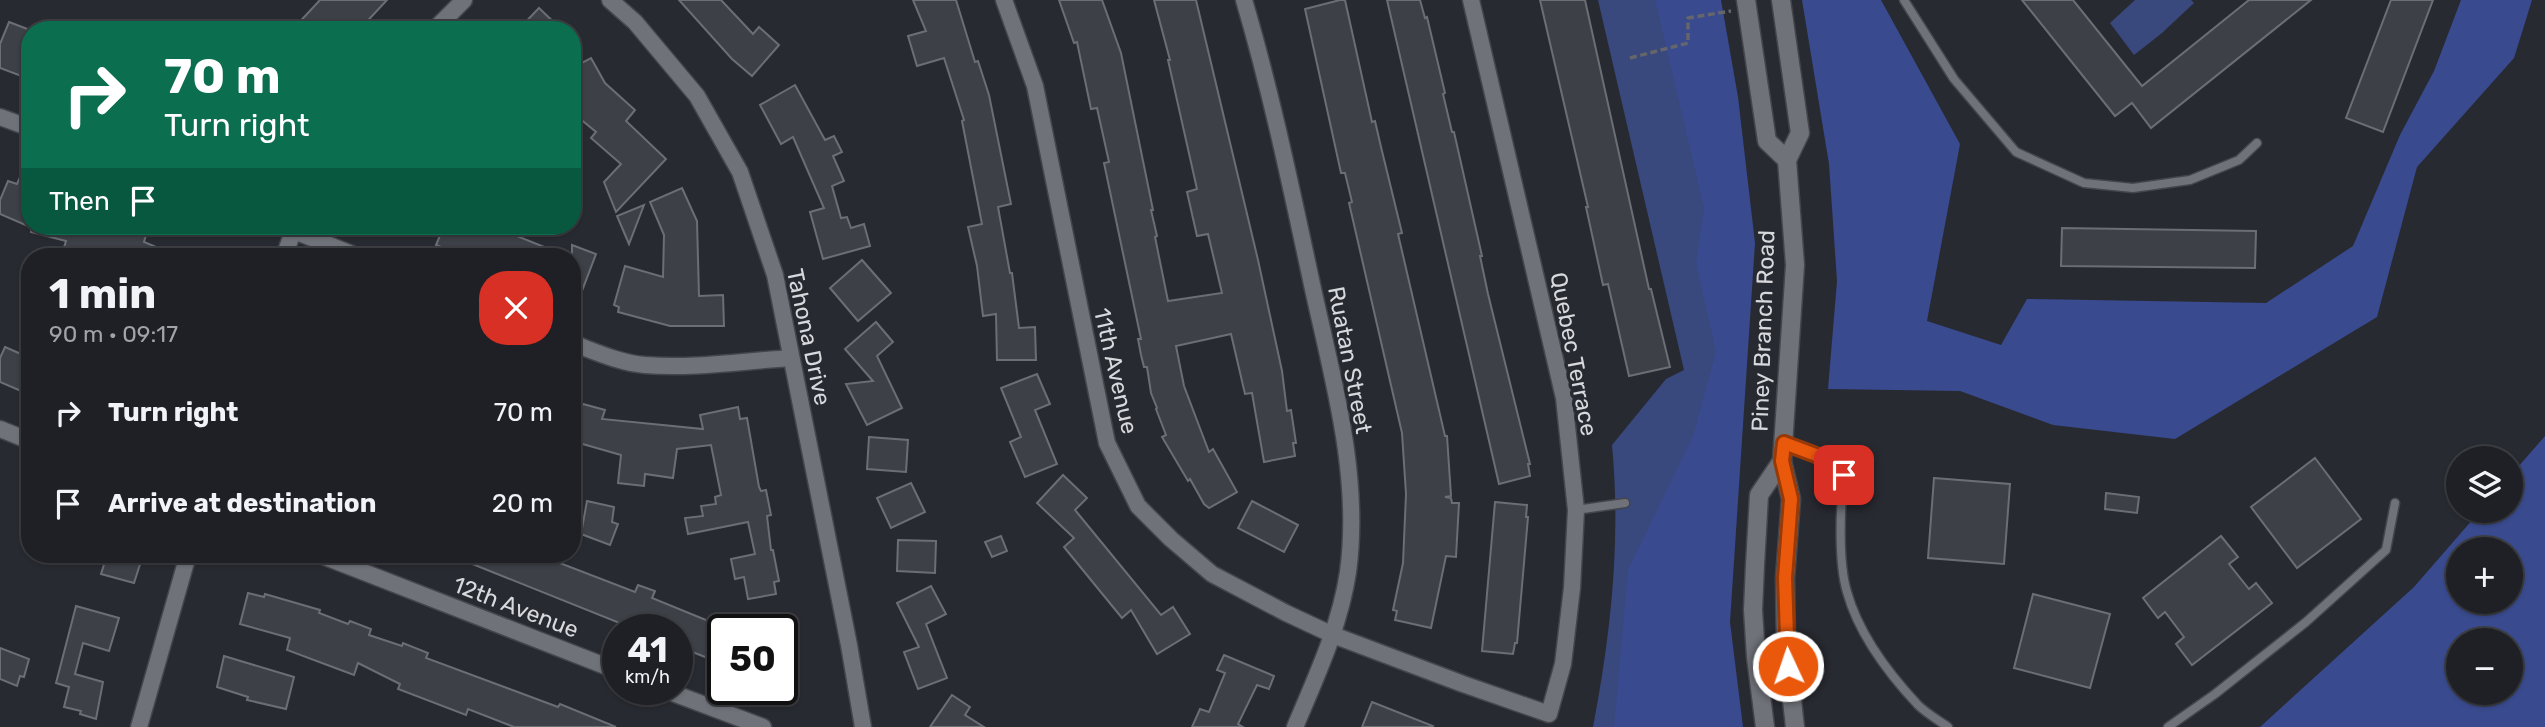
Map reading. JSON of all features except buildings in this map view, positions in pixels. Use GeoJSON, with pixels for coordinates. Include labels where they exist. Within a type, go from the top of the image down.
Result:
{"type":"FeatureCollection","features":[{"type":"Feature","properties":{"kind":"main road","name":"Piney Branch Road"},"geometry":{"type":"LineString","coordinates":[[1781,0],[1800,133],[1787,160],[1795,265],[1783,452],[1791,499],[1785,578],[1786,647],[1795,727]]}},
{"type":"Feature","properties":{"kind":"main road"},"geometry":{"type":"LineString","coordinates":[[1739,5],[1767,141],[1787,160]]}},
{"type":"Feature","properties":{"kind":"main road","name":"Piney Branch Road"},"geometry":{"type":"LineString","coordinates":[[1766,727],[1756,657],[1753,610],[1759,495],[1783,452]]}},
{"type":"Feature","properties":{"kind":"street"},"geometry":{"type":"LineString","coordinates":[[443,21],[464,0]]}},
{"type":"Feature","properties":{"kind":"street","name":"Tahona Drive"},"geometry":{"type":"LineString","coordinates":[[610,0],[635,22],[697,96],[740,172],[775,275],[863,727]]}},
{"type":"Feature","properties":{"kind":"street","name":"11th Avenue"},"geometry":{"type":"LineString","coordinates":[[1004,0],[1035,86],[1107,443],[1138,506],[1212,574],[1333,635],[1462,684]]}},
{"type":"Feature","properties":{"kind":"street","name":"Ruatan Street"},"geometry":{"type":"LineString","coordinates":[[1244,0],[1270,90],[1343,432],[1349,481],[1348,572],[1333,635],[1295,727]]}},
{"type":"Feature","properties":{"kind":"street","name":"Quebec Terrace"},"geometry":{"type":"LineString","coordinates":[[1462,684],[1551,720],[1563,664],[1572,588],[1576,510],[1564,398],[1471,0]]}},
{"type":"Feature","properties":{"kind":"street"},"geometry":{"type":"LineString","coordinates":[[0,117],[21,125]]}},
{"type":"Feature","properties":{"kind":"street"},"geometry":{"type":"LineString","coordinates":[[308,235],[338,248]]}},
{"type":"Feature","properties":{"kind":"street"},"geometry":{"type":"LineString","coordinates":[[581,346],[617,360],[644,365],[792,358]]}},
{"type":"Feature","properties":{"kind":"street"},"geometry":{"type":"LineString","coordinates":[[0,429],[21,437]]}},
{"type":"Feature","properties":{"kind":"street"},"geometry":{"type":"LineString","coordinates":[[139,727],[186,563]]}},
{"type":"Feature","properties":{"kind":"street","name":"12th Avenue"},"geometry":{"type":"LineString","coordinates":[[341,563],[602,665]]}},
{"type":"Feature","properties":{"kind":"street"},"geometry":{"type":"LineString","coordinates":[[693,701],[763,727]]}},
{"type":"Feature","properties":{"kind":"lane"},"geometry":{"type":"LineString","coordinates":[[1904,0],[1954,79],[2016,152],[2084,183],[2133,188],[2190,180],[2239,160],[2257,143]]}},
{"type":"Feature","properties":{"kind":"lane"},"geometry":{"type":"LineString","coordinates":[[1783,452],[1816,455],[1844,475],[1841,498],[1846,589],[1859,626],[1919,706],[1948,727]]}},
{"type":"Feature","properties":{"kind":"lane"},"geometry":{"type":"LineString","coordinates":[[1576,510],[1625,503]]}},
{"type":"Feature","properties":{"kind":"lane"},"geometry":{"type":"LineString","coordinates":[[2168,727],[2215,694],[2305,622],[2386,550],[2395,503]]}},
{"type":"Feature","properties":{"kind":"path"},"geometry":{"type":"LineString","coordinates":[[1630,58],[1688,43],[1688,18],[1739,5]]}},
{"type":"Feature","properties":{"kind":"shaded area"},"geometry":{"type":"Polygon","coordinates":[[[1598,0],[1708,0],[1728,179],[1709,727],[1593,727],[1613,587],[1615,481],[1612,445],[1666,379],[1684,370],[1598,0]]]}},
{"type":"Feature","properties":{"kind":"shaded area"},"geometry":{"type":"Polygon","coordinates":[[[1655,0],[1721,0],[1738,97],[1755,243],[1730,622],[1743,727],[1614,727],[1628,570],[1693,436],[1716,352],[1696,263],[1704,208],[1655,0]]]}},
{"type":"Feature","properties":{"kind":"shaded area"},"geometry":{"type":"Polygon","coordinates":[[[1802,0],[1881,0],[1960,144],[1927,321],[2001,345],[2027,299],[2266,303],[2353,246],[2400,135],[2434,71],[2461,0],[2532,0],[2514,58],[2417,167],[2377,317],[2175,439],[2053,425],[1960,391],[1828,389],[1837,281],[1829,164],[1802,0]]]}},
{"type":"Feature","properties":{"kind":"shaded area"},"geometry":{"type":"Polygon","coordinates":[[[2135,0],[2191,0],[2194,3],[2134,55],[2110,23],[2135,0]]]}},
{"type":"Feature","properties":{"kind":"shaded area"},"geometry":{"type":"Polygon","coordinates":[[[2545,436],[2545,727],[2260,727],[2414,587],[2446,550],[2446,614],[2523,614],[2523,537],[2457,537],[2470,523],[2523,523],[2523,461],[2545,436]]]}},
{"type":"Feature","properties":{"kind":"route"},"geometry":{"type":"LineString","coordinates":[[1788,666],[1785,578],[1791,499],[1782,461],[1784,443],[1816,455],[1844,475]]}}]}
